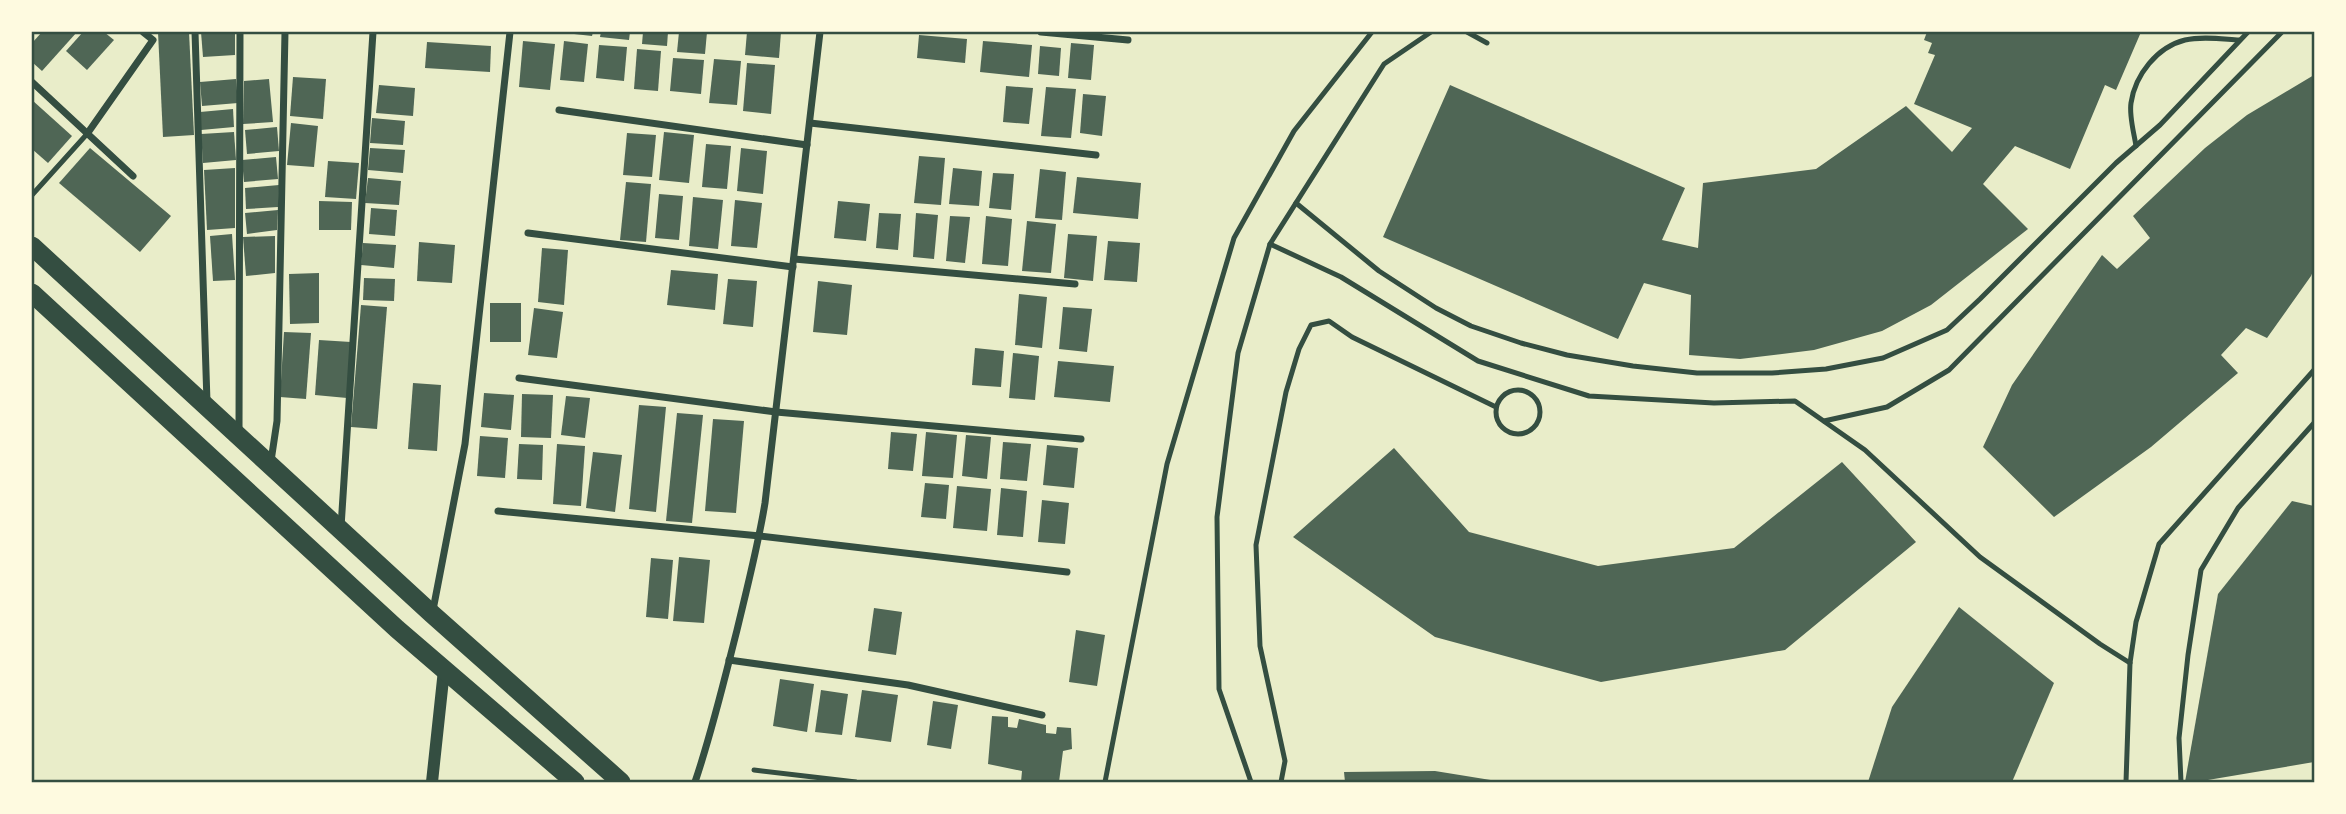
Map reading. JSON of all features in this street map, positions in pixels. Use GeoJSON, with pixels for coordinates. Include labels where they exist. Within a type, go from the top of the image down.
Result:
{"type":"FeatureCollection","features":[{"type":"Feature","properties":{"kind":"highway"},"geometry":{"type":"LineString","coordinates":[[32,246],[432,614],[621,782]]}},
{"type":"Feature","properties":{"kind":"highway"},"geometry":{"type":"LineString","coordinates":[[32,293],[397,629],[575,782]]}},
{"type":"Feature","properties":{"kind":"street"},"geometry":{"type":"LineString","coordinates":[[87,134],[153,40],[143,32]]}},
{"type":"Feature","properties":{"kind":"street"},"geometry":{"type":"LineString","coordinates":[[195,32],[207,407]]}},
{"type":"Feature","properties":{"kind":"street"},"geometry":{"type":"LineString","coordinates":[[239,437],[240,32]]}},
{"type":"Feature","properties":{"kind":"street"},"geometry":{"type":"LineString","coordinates":[[271,466],[277,421],[285,32]]}},
{"type":"Feature","properties":{"kind":"street"},"geometry":{"type":"LineString","coordinates":[[341,530],[373,32]]}},
{"type":"Feature","properties":{"kind":"street"},"geometry":{"type":"LineString","coordinates":[[432,614],[465,444],[510,32]]}},
{"type":"Feature","properties":{"kind":"street"},"geometry":{"type":"LineString","coordinates":[[695,782],[708,744],[760,536],[820,32]]}},
{"type":"Feature","properties":{"kind":"street"},"geometry":{"type":"LineString","coordinates":[[1041,32],[1128,40]]}},
{"type":"Feature","properties":{"kind":"street"},"geometry":{"type":"LineString","coordinates":[[32,82],[133,176]]}},
{"type":"Feature","properties":{"kind":"street"},"geometry":{"type":"LineString","coordinates":[[558,110],[807,145]]}},
{"type":"Feature","properties":{"kind":"street"},"geometry":{"type":"LineString","coordinates":[[810,123],[1096,155]]}},
{"type":"Feature","properties":{"kind":"street"},"geometry":{"type":"LineString","coordinates":[[528,233],[794,263],[1075,284]]}},
{"type":"Feature","properties":{"kind":"street"},"geometry":{"type":"LineString","coordinates":[[519,378],[776,411],[1081,439]]}},
{"type":"Feature","properties":{"kind":"street"},"geometry":{"type":"LineString","coordinates":[[498,511],[760,536],[1067,572]]}},
{"type":"Feature","properties":{"kind":"street"},"geometry":{"type":"LineString","coordinates":[[729,660],[908,685],[1042,715]]}},
{"type":"Feature","properties":{"kind":"street"},"geometry":{"type":"LineString","coordinates":[[432,782],[444,670]]}},
{"type":"Feature","properties":{"kind":"lane"},"geometry":{"type":"LineString","coordinates":[[1105,782],[1167,464],[1234,238],[1294,131],[1372,32]]}},
{"type":"Feature","properties":{"kind":"lane"},"geometry":{"type":"LineString","coordinates":[[1251,782],[1219,689],[1217,517],[1238,353],[1270,244],[1384,64],[1431,32]]}},
{"type":"Feature","properties":{"kind":"lane"},"geometry":{"type":"LineString","coordinates":[[1467,32],[1487,43]]}},
{"type":"Feature","properties":{"kind":"lane"},"geometry":{"type":"LineString","coordinates":[[1296,203],[1379,271],[1436,307],[1471,326],[1521,343],[1567,355],[1697,373],[1772,373],[1826,369],[1883,358],[1947,330],[2160,125],[2248,32]]}},
{"type":"Feature","properties":{"kind":"lane"},"geometry":{"type":"LineString","coordinates":[[1824,421],[1886,407],[1949,370],[2282,32]]}},
{"type":"Feature","properties":{"kind":"lane"},"geometry":{"type":"LineString","coordinates":[[2136,146],[2130,105],[2137,78],[2160,52],[2183,40],[2240,40]]}},
{"type":"Feature","properties":{"kind":"lane"},"geometry":{"type":"LineString","coordinates":[[32,195],[87,134]]}},
{"type":"Feature","properties":{"kind":"lane"},"geometry":{"type":"LineString","coordinates":[[1270,244],[1340,277],[1478,361],[1589,396],[1714,403],[1795,401],[1864,450],[1980,557],[2130,663]]}},
{"type":"Feature","properties":{"kind":"lane"},"geometry":{"type":"LineString","coordinates":[[1281,782],[1285,761],[1260,646],[1256,545],[1286,392],[1299,349],[1311,325],[1329,321],[1352,337],[1496,407]]}},
{"type":"Feature","properties":{"kind":"lane"},"geometry":{"type":"LineString","coordinates":[[2126,782],[2130,663],[2136,622],[2159,544],[2315,370]]}},
{"type":"Feature","properties":{"kind":"lane"},"geometry":{"type":"LineString","coordinates":[[1520,390],[1531,378]]}},
{"type":"Feature","properties":{"kind":"lane"},"geometry":{"type":"LineString","coordinates":[[1520,390],[1533,395],[1540,408],[1540,416],[1532,429],[1519,434],[1506,431],[1497,420],[1496,407],[1504,395],[1520,390]]}},
{"type":"Feature","properties":{"kind":"lane"},"geometry":{"type":"LineString","coordinates":[[2181,782],[2179,738],[2188,655],[2202,570],[2238,508],[2315,423]]}},
{"type":"Feature","properties":{"kind":"lane"},"geometry":{"type":"LineString","coordinates":[[754,770],[856,782]]}},
{"type":"Feature","properties":{"kind":"building"},"geometry":{"type":"Polygon","coordinates":[[[42,32],[77,32],[42,71],[32,62],[32,43],[42,32]]]}},
{"type":"Feature","properties":{"kind":"building"},"geometry":{"type":"Polygon","coordinates":[[[83,32],[104,32],[114,40],[87,70],[66,51],[83,32]]]}},
{"type":"Feature","properties":{"kind":"building"},"geometry":{"type":"Polygon","coordinates":[[[158,32],[189,32],[194,135],[163,137],[158,32]]]}},
{"type":"Feature","properties":{"kind":"building"},"geometry":{"type":"Polygon","coordinates":[[[201,32],[235,32],[235,55],[203,57],[201,32]]]}},
{"type":"Feature","properties":{"kind":"building"},"geometry":{"type":"Polygon","coordinates":[[[565,32],[593,32],[592,36],[565,32]]]}},
{"type":"Feature","properties":{"kind":"building"},"geometry":{"type":"Polygon","coordinates":[[[601,32],[630,32],[629,40],[600,37],[601,32]]]}},
{"type":"Feature","properties":{"kind":"building"},"geometry":{"type":"Polygon","coordinates":[[[643,32],[668,32],[667,46],[642,44],[643,32]]]}},
{"type":"Feature","properties":{"kind":"building"},"geometry":{"type":"Polygon","coordinates":[[[679,32],[707,32],[705,54],[677,52],[679,32]]]}},
{"type":"Feature","properties":{"kind":"building"},"geometry":{"type":"Polygon","coordinates":[[[747,32],[781,32],[779,58],[745,55],[747,32]]]}},
{"type":"Feature","properties":{"kind":"building"},"geometry":{"type":"Polygon","coordinates":[[[1927,32],[2141,32],[2116,90],[2105,85],[2070,169],[2015,146],[1983,184],[2028,229],[1931,305],[1882,331],[1814,350],[1740,359],[1689,355],[1691,295],[1644,283],[1618,339],[1383,237],[1450,85],[1685,188],[1662,240],[1698,248],[1703,183],[1816,169],[1906,106],[1952,152],[1972,128],[1914,104],[1935,55],[1928,53],[1932,43],[1924,40],[1927,32]]]}},
{"type":"Feature","properties":{"kind":"building"},"geometry":{"type":"Polygon","coordinates":[[[919,35],[967,39],[965,63],[917,58],[919,35]]]}},
{"type":"Feature","properties":{"kind":"building"},"geometry":{"type":"Polygon","coordinates":[[[523,41],[555,44],[550,90],[519,87],[523,41]]]}},
{"type":"Feature","properties":{"kind":"building"},"geometry":{"type":"Polygon","coordinates":[[[564,41],[588,44],[584,82],[560,80],[564,41]]]}},
{"type":"Feature","properties":{"kind":"building"},"geometry":{"type":"Polygon","coordinates":[[[983,41],[1032,45],[1029,77],[980,72],[983,41]]]}},
{"type":"Feature","properties":{"kind":"building"},"geometry":{"type":"Polygon","coordinates":[[[427,42],[491,46],[490,72],[425,68],[427,42]]]}},
{"type":"Feature","properties":{"kind":"building"},"geometry":{"type":"Polygon","coordinates":[[[1071,43],[1094,45],[1091,80],[1068,78],[1071,43]]]}},
{"type":"Feature","properties":{"kind":"building"},"geometry":{"type":"Polygon","coordinates":[[[599,45],[627,47],[624,81],[596,78],[599,45]]]}},
{"type":"Feature","properties":{"kind":"building"},"geometry":{"type":"Polygon","coordinates":[[[1040,46],[1061,48],[1059,76],[1038,74],[1040,46]]]}},
{"type":"Feature","properties":{"kind":"building"},"geometry":{"type":"Polygon","coordinates":[[[637,49],[661,51],[658,91],[634,89],[637,49]]]}},
{"type":"Feature","properties":{"kind":"building"},"geometry":{"type":"Polygon","coordinates":[[[673,58],[704,60],[701,94],[670,91],[673,58]]]}},
{"type":"Feature","properties":{"kind":"building"},"geometry":{"type":"Polygon","coordinates":[[[714,59],[741,61],[737,105],[709,103],[714,59]]]}},
{"type":"Feature","properties":{"kind":"building"},"geometry":{"type":"Polygon","coordinates":[[[747,63],[775,65],[771,114],[743,111],[747,63]]]}},
{"type":"Feature","properties":{"kind":"building"},"geometry":{"type":"Polygon","coordinates":[[[2314,75],[2314,269],[2311,276],[2267,338],[2246,328],[2221,355],[2238,373],[2151,447],[2054,517],[1983,447],[2012,385],[2102,255],[2117,269],[2150,238],[2133,216],[2205,148],[2247,115],[2314,75]]]}},
{"type":"Feature","properties":{"kind":"building"},"geometry":{"type":"Polygon","coordinates":[[[293,77],[326,79],[323,119],[290,116],[293,77]]]}},
{"type":"Feature","properties":{"kind":"building"},"geometry":{"type":"Polygon","coordinates":[[[236,79],[238,103],[202,106],[200,82],[236,79]]]}},
{"type":"Feature","properties":{"kind":"building"},"geometry":{"type":"Polygon","coordinates":[[[269,79],[273,122],[243,124],[244,81],[269,79]]]}},
{"type":"Feature","properties":{"kind":"building"},"geometry":{"type":"Polygon","coordinates":[[[379,85],[415,88],[413,116],[376,113],[379,85]]]}},
{"type":"Feature","properties":{"kind":"building"},"geometry":{"type":"Polygon","coordinates":[[[1006,86],[1033,88],[1029,124],[1003,122],[1006,86]]]}},
{"type":"Feature","properties":{"kind":"building"},"geometry":{"type":"Polygon","coordinates":[[[1046,87],[1076,89],[1071,138],[1041,136],[1046,87]]]}},
{"type":"Feature","properties":{"kind":"building"},"geometry":{"type":"Polygon","coordinates":[[[1083,94],[1106,96],[1102,136],[1080,133],[1083,94]]]}},
{"type":"Feature","properties":{"kind":"building"},"geometry":{"type":"Polygon","coordinates":[[[32,100],[72,136],[48,163],[32,149],[32,100]]]}},
{"type":"Feature","properties":{"kind":"building"},"geometry":{"type":"Polygon","coordinates":[[[233,109],[234,127],[201,130],[200,112],[233,109]]]}},
{"type":"Feature","properties":{"kind":"building"},"geometry":{"type":"Polygon","coordinates":[[[372,118],[405,121],[403,145],[370,143],[372,118]]]}},
{"type":"Feature","properties":{"kind":"building"},"geometry":{"type":"Polygon","coordinates":[[[291,123],[318,126],[314,167],[287,165],[291,123]]]}},
{"type":"Feature","properties":{"kind":"building"},"geometry":{"type":"Polygon","coordinates":[[[277,127],[279,151],[247,154],[245,130],[277,127]]]}},
{"type":"Feature","properties":{"kind":"building"},"geometry":{"type":"Polygon","coordinates":[[[234,132],[236,160],[203,163],[201,134],[234,132]]]}},
{"type":"Feature","properties":{"kind":"building"},"geometry":{"type":"Polygon","coordinates":[[[664,132],[694,135],[689,183],[659,180],[664,132]]]}},
{"type":"Feature","properties":{"kind":"building"},"geometry":{"type":"Polygon","coordinates":[[[627,133],[656,135],[652,177],[623,175],[627,133]]]}},
{"type":"Feature","properties":{"kind":"building"},"geometry":{"type":"Polygon","coordinates":[[[706,144],[731,146],[727,189],[702,187],[706,144]]]}},
{"type":"Feature","properties":{"kind":"building"},"geometry":{"type":"Polygon","coordinates":[[[90,148],[171,216],[140,252],[59,183],[90,148]]]}},
{"type":"Feature","properties":{"kind":"building"},"geometry":{"type":"Polygon","coordinates":[[[370,148],[405,150],[403,173],[368,170],[370,148]]]}},
{"type":"Feature","properties":{"kind":"building"},"geometry":{"type":"Polygon","coordinates":[[[741,148],[767,151],[763,194],[737,191],[741,148]]]}},
{"type":"Feature","properties":{"kind":"building"},"geometry":{"type":"Polygon","coordinates":[[[919,156],[945,158],[941,205],[914,203],[919,156]]]}},
{"type":"Feature","properties":{"kind":"building"},"geometry":{"type":"Polygon","coordinates":[[[276,157],[278,179],[244,182],[242,160],[276,157]]]}},
{"type":"Feature","properties":{"kind":"building"},"geometry":{"type":"Polygon","coordinates":[[[328,161],[359,163],[356,199],[325,197],[328,161]]]}},
{"type":"Feature","properties":{"kind":"building"},"geometry":{"type":"Polygon","coordinates":[[[235,168],[235,228],[207,230],[204,170],[235,168]]]}},
{"type":"Feature","properties":{"kind":"building"},"geometry":{"type":"Polygon","coordinates":[[[953,168],[982,171],[979,206],[949,204],[953,168]]]}},
{"type":"Feature","properties":{"kind":"building"},"geometry":{"type":"Polygon","coordinates":[[[1040,169],[1066,172],[1062,220],[1035,218],[1040,169]]]}},
{"type":"Feature","properties":{"kind":"building"},"geometry":{"type":"Polygon","coordinates":[[[993,173],[1014,174],[1011,210],[989,208],[993,173]]]}},
{"type":"Feature","properties":{"kind":"building"},"geometry":{"type":"Polygon","coordinates":[[[1077,177],[1141,183],[1138,219],[1073,213],[1077,177]]]}},
{"type":"Feature","properties":{"kind":"building"},"geometry":{"type":"Polygon","coordinates":[[[368,178],[401,181],[399,205],[365,203],[368,178]]]}},
{"type":"Feature","properties":{"kind":"building"},"geometry":{"type":"Polygon","coordinates":[[[626,182],[651,184],[646,242],[620,240],[626,182]]]}},
{"type":"Feature","properties":{"kind":"building"},"geometry":{"type":"Polygon","coordinates":[[[279,185],[278,207],[246,209],[245,188],[279,185]]]}},
{"type":"Feature","properties":{"kind":"building"},"geometry":{"type":"Polygon","coordinates":[[[659,194],[683,196],[679,240],[655,238],[659,194]]]}},
{"type":"Feature","properties":{"kind":"building"},"geometry":{"type":"Polygon","coordinates":[[[693,197],[723,200],[718,249],[689,246],[693,197]]]}},
{"type":"Feature","properties":{"kind":"building"},"geometry":{"type":"Polygon","coordinates":[[[735,200],[762,203],[757,248],[731,246],[735,200]]]}},
{"type":"Feature","properties":{"kind":"building"},"geometry":{"type":"Polygon","coordinates":[[[319,201],[352,202],[351,230],[319,230],[319,201]]]}},
{"type":"Feature","properties":{"kind":"building"},"geometry":{"type":"Polygon","coordinates":[[[838,201],[870,204],[866,241],[834,238],[838,201]]]}},
{"type":"Feature","properties":{"kind":"building"},"geometry":{"type":"Polygon","coordinates":[[[371,208],[397,210],[395,236],[369,234],[371,208]]]}},
{"type":"Feature","properties":{"kind":"building"},"geometry":{"type":"Polygon","coordinates":[[[278,210],[277,230],[247,234],[245,213],[278,210]]]}},
{"type":"Feature","properties":{"kind":"building"},"geometry":{"type":"Polygon","coordinates":[[[879,213],[901,214],[898,250],[876,248],[879,213]]]}},
{"type":"Feature","properties":{"kind":"building"},"geometry":{"type":"Polygon","coordinates":[[[916,213],[938,215],[934,259],[913,257],[916,213]]]}},
{"type":"Feature","properties":{"kind":"building"},"geometry":{"type":"Polygon","coordinates":[[[950,216],[970,217],[965,263],[946,261],[950,216]]]}},
{"type":"Feature","properties":{"kind":"building"},"geometry":{"type":"Polygon","coordinates":[[[986,216],[1012,219],[1008,266],[982,264],[986,216]]]}},
{"type":"Feature","properties":{"kind":"building"},"geometry":{"type":"Polygon","coordinates":[[[1027,221],[1056,224],[1051,273],[1022,271],[1027,221]]]}},
{"type":"Feature","properties":{"kind":"building"},"geometry":{"type":"Polygon","coordinates":[[[232,234],[235,280],[213,281],[210,236],[232,234]]]}},
{"type":"Feature","properties":{"kind":"building"},"geometry":{"type":"Polygon","coordinates":[[[1068,234],[1097,236],[1093,281],[1064,278],[1068,234]]]}},
{"type":"Feature","properties":{"kind":"building"},"geometry":{"type":"Polygon","coordinates":[[[275,236],[275,273],[246,276],[243,237],[275,236]]]}},
{"type":"Feature","properties":{"kind":"building"},"geometry":{"type":"Polygon","coordinates":[[[1108,241],[1140,243],[1137,282],[1104,280],[1108,241]]]}},
{"type":"Feature","properties":{"kind":"building"},"geometry":{"type":"Polygon","coordinates":[[[419,242],[455,245],[452,283],[417,281],[419,242]]]}},
{"type":"Feature","properties":{"kind":"building"},"geometry":{"type":"Polygon","coordinates":[[[363,243],[396,245],[394,268],[361,265],[363,243]]]}},
{"type":"Feature","properties":{"kind":"building"},"geometry":{"type":"Polygon","coordinates":[[[542,248],[568,250],[564,305],[538,302],[542,248]]]}},
{"type":"Feature","properties":{"kind":"building"},"geometry":{"type":"Polygon","coordinates":[[[671,270],[718,274],[715,310],[667,305],[671,270]]]}},
{"type":"Feature","properties":{"kind":"building"},"geometry":{"type":"Polygon","coordinates":[[[319,273],[319,323],[290,324],[289,274],[319,273]]]}},
{"type":"Feature","properties":{"kind":"building"},"geometry":{"type":"Polygon","coordinates":[[[364,278],[395,279],[394,301],[363,300],[364,278]]]}},
{"type":"Feature","properties":{"kind":"building"},"geometry":{"type":"Polygon","coordinates":[[[728,279],[757,281],[753,327],[723,324],[728,279]]]}},
{"type":"Feature","properties":{"kind":"building"},"geometry":{"type":"Polygon","coordinates":[[[818,281],[852,285],[847,335],[813,332],[818,281]]]}},
{"type":"Feature","properties":{"kind":"building"},"geometry":{"type":"Polygon","coordinates":[[[1019,294],[1047,297],[1042,348],[1015,345],[1019,294]]]}},
{"type":"Feature","properties":{"kind":"building"},"geometry":{"type":"Polygon","coordinates":[[[490,303],[521,303],[521,342],[490,342],[490,303]]]}},
{"type":"Feature","properties":{"kind":"building"},"geometry":{"type":"Polygon","coordinates":[[[361,305],[387,307],[377,429],[351,427],[361,305]]]}},
{"type":"Feature","properties":{"kind":"building"},"geometry":{"type":"Polygon","coordinates":[[[1063,307],[1092,309],[1087,352],[1059,349],[1063,307]]]}},
{"type":"Feature","properties":{"kind":"building"},"geometry":{"type":"Polygon","coordinates":[[[534,308],[563,312],[557,358],[528,355],[534,308]]]}},
{"type":"Feature","properties":{"kind":"building"},"geometry":{"type":"Polygon","coordinates":[[[284,332],[311,333],[306,399],[280,397],[284,332]]]}},
{"type":"Feature","properties":{"kind":"building"},"geometry":{"type":"Polygon","coordinates":[[[319,340],[351,342],[347,398],[315,395],[319,340]]]}},
{"type":"Feature","properties":{"kind":"building"},"geometry":{"type":"Polygon","coordinates":[[[975,348],[1004,351],[1001,387],[972,385],[975,348]]]}},
{"type":"Feature","properties":{"kind":"building"},"geometry":{"type":"Polygon","coordinates":[[[1013,353],[1039,356],[1035,400],[1009,398],[1013,353]]]}},
{"type":"Feature","properties":{"kind":"building"},"geometry":{"type":"Polygon","coordinates":[[[1058,361],[1114,366],[1110,402],[1054,397],[1058,361]]]}},
{"type":"Feature","properties":{"kind":"building"},"geometry":{"type":"Polygon","coordinates":[[[413,383],[441,385],[437,451],[408,449],[413,383]]]}},
{"type":"Feature","properties":{"kind":"building"},"geometry":{"type":"Polygon","coordinates":[[[484,393],[514,395],[511,430],[481,427],[484,393]]]}},
{"type":"Feature","properties":{"kind":"building"},"geometry":{"type":"Polygon","coordinates":[[[522,394],[553,395],[551,438],[521,437],[522,394]]]}},
{"type":"Feature","properties":{"kind":"building"},"geometry":{"type":"Polygon","coordinates":[[[566,396],[590,398],[585,438],[561,435],[566,396]]]}},
{"type":"Feature","properties":{"kind":"building"},"geometry":{"type":"Polygon","coordinates":[[[639,405],[666,407],[656,512],[629,509],[639,405]]]}},
{"type":"Feature","properties":{"kind":"building"},"geometry":{"type":"Polygon","coordinates":[[[677,413],[703,415],[692,523],[666,521],[677,413]]]}},
{"type":"Feature","properties":{"kind":"building"},"geometry":{"type":"Polygon","coordinates":[[[713,419],[744,421],[736,513],[705,511],[713,419]]]}},
{"type":"Feature","properties":{"kind":"building"},"geometry":{"type":"Polygon","coordinates":[[[891,432],[917,434],[913,471],[888,469],[891,432]]]}},
{"type":"Feature","properties":{"kind":"building"},"geometry":{"type":"Polygon","coordinates":[[[926,432],[957,435],[953,478],[922,476],[926,432]]]}},
{"type":"Feature","properties":{"kind":"building"},"geometry":{"type":"Polygon","coordinates":[[[966,435],[991,437],[987,479],[962,476],[966,435]]]}},
{"type":"Feature","properties":{"kind":"building"},"geometry":{"type":"Polygon","coordinates":[[[480,436],[508,438],[505,478],[477,476],[480,436]]]}},
{"type":"Feature","properties":{"kind":"building"},"geometry":{"type":"Polygon","coordinates":[[[1003,442],[1031,444],[1027,481],[1000,479],[1003,442]]]}},
{"type":"Feature","properties":{"kind":"building"},"geometry":{"type":"Polygon","coordinates":[[[519,444],[543,445],[542,480],[517,479],[519,444]]]}},
{"type":"Feature","properties":{"kind":"building"},"geometry":{"type":"Polygon","coordinates":[[[557,444],[585,446],[581,506],[553,504],[557,444]]]}},
{"type":"Feature","properties":{"kind":"building"},"geometry":{"type":"Polygon","coordinates":[[[1047,445],[1078,448],[1074,488],[1043,485],[1047,445]]]}},
{"type":"Feature","properties":{"kind":"building"},"geometry":{"type":"Polygon","coordinates":[[[1394,448],[1469,532],[1598,566],[1734,548],[1842,462],[1916,542],[1785,650],[1601,682],[1435,637],[1293,537],[1394,448]]]}},
{"type":"Feature","properties":{"kind":"building"},"geometry":{"type":"Polygon","coordinates":[[[593,452],[622,455],[615,512],[586,508],[593,452]]]}},
{"type":"Feature","properties":{"kind":"building"},"geometry":{"type":"Polygon","coordinates":[[[925,483],[949,485],[946,519],[921,517],[925,483]]]}},
{"type":"Feature","properties":{"kind":"building"},"geometry":{"type":"Polygon","coordinates":[[[957,486],[991,489],[987,531],[953,528],[957,486]]]}},
{"type":"Feature","properties":{"kind":"building"},"geometry":{"type":"Polygon","coordinates":[[[1001,488],[1027,491],[1023,537],[997,535],[1001,488]]]}},
{"type":"Feature","properties":{"kind":"building"},"geometry":{"type":"Polygon","coordinates":[[[1042,500],[1069,503],[1065,544],[1038,542],[1042,500]]]}},
{"type":"Feature","properties":{"kind":"building"},"geometry":{"type":"Polygon","coordinates":[[[2292,501],[2314,506],[2314,762],[2185,782],[2218,594],[2292,501]]]}},
{"type":"Feature","properties":{"kind":"building"},"geometry":{"type":"Polygon","coordinates":[[[679,557],[710,560],[704,623],[673,621],[679,557]]]}},
{"type":"Feature","properties":{"kind":"building"},"geometry":{"type":"Polygon","coordinates":[[[651,558],[673,560],[668,619],[646,617],[651,558]]]}},
{"type":"Feature","properties":{"kind":"building"},"geometry":{"type":"Polygon","coordinates":[[[1959,607],[2054,683],[2012,782],[1868,782],[1892,707],[1959,607]]]}},
{"type":"Feature","properties":{"kind":"building"},"geometry":{"type":"Polygon","coordinates":[[[874,608],[902,612],[896,655],[868,651],[874,608]]]}},
{"type":"Feature","properties":{"kind":"building"},"geometry":{"type":"Polygon","coordinates":[[[1076,630],[1105,635],[1097,686],[1069,682],[1076,630]]]}},
{"type":"Feature","properties":{"kind":"building"},"geometry":{"type":"Polygon","coordinates":[[[780,679],[814,684],[807,732],[773,726],[780,679]]]}},
{"type":"Feature","properties":{"kind":"building"},"geometry":{"type":"Polygon","coordinates":[[[821,690],[848,694],[842,735],[815,732],[821,690]]]}},
{"type":"Feature","properties":{"kind":"building"},"geometry":{"type":"Polygon","coordinates":[[[862,690],[898,695],[891,742],[855,737],[862,690]]]}},
{"type":"Feature","properties":{"kind":"building"},"geometry":{"type":"Polygon","coordinates":[[[933,701],[958,705],[951,749],[927,745],[933,701]]]}},
{"type":"Feature","properties":{"kind":"building"},"geometry":{"type":"Polygon","coordinates":[[[992,716],[1008,717],[1008,727],[1017,728],[1019,719],[1046,725],[1046,733],[1056,734],[1057,727],[1071,728],[1072,749],[1063,751],[1059,782],[1021,782],[1022,771],[988,764],[992,716]]]}},
{"type":"Feature","properties":{"kind":"building"},"geometry":{"type":"Polygon","coordinates":[[[1435,771],[1503,782],[1345,782],[1344,772],[1435,771]]]}}]}
